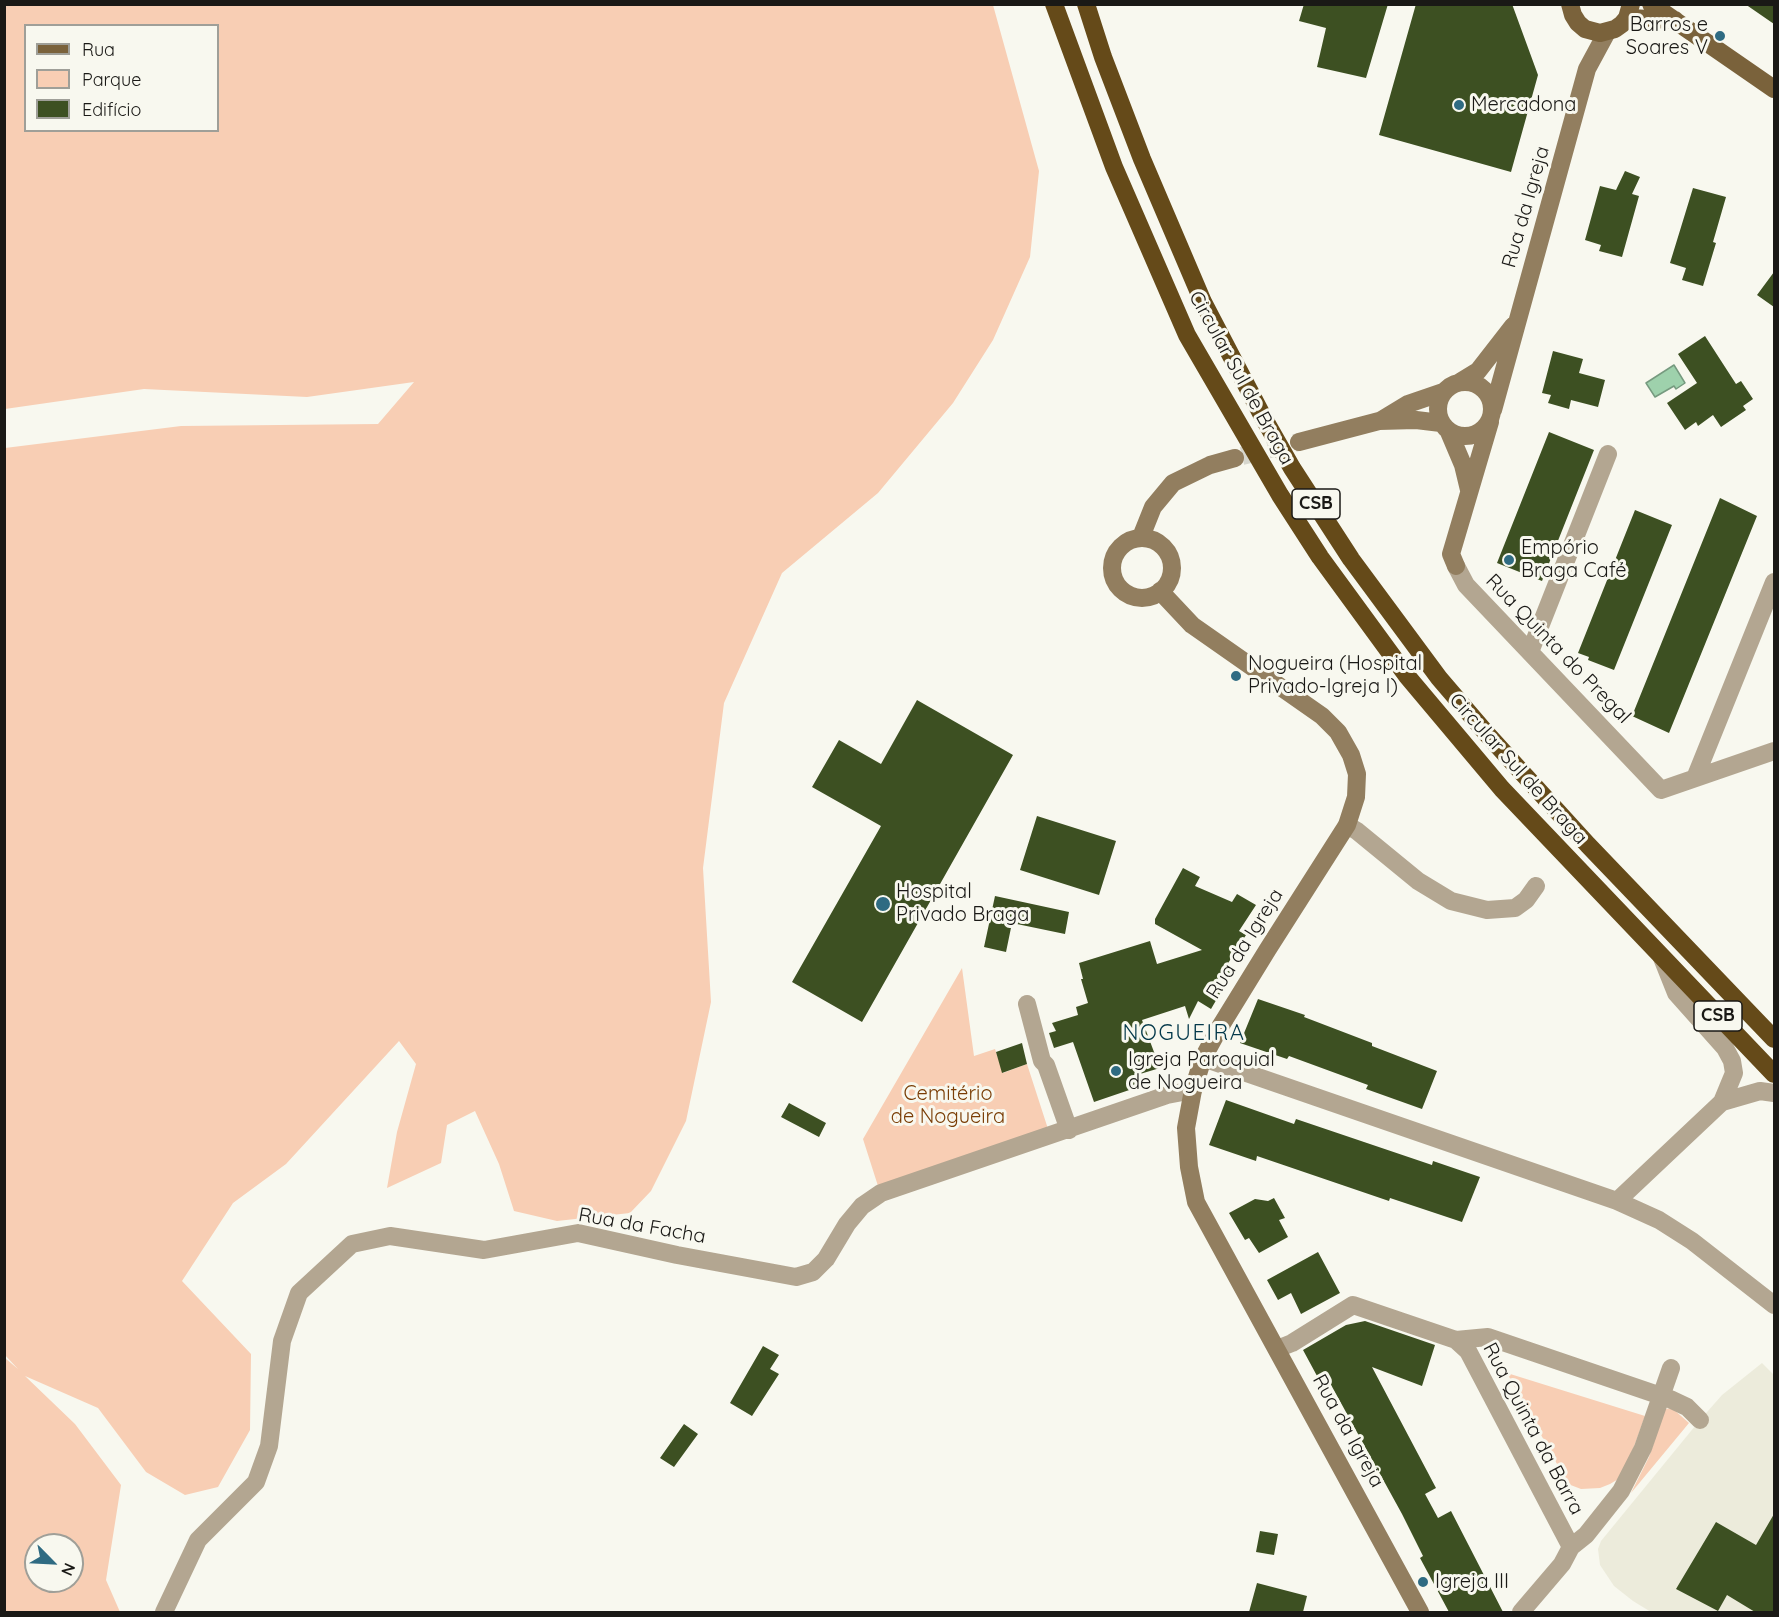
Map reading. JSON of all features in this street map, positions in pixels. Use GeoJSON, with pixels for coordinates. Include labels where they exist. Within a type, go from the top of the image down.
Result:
{"type":"FeatureCollection","features":[{"type":"Feature","properties":{"kind":"highway","name":"Circular Sul de Braga"},"geometry":{"type":"LineString","coordinates":[[1054,4],[1114,167],[1187,335],[1280,495],[1326,566],[1413,684],[1502,789],[1656,952]]}},
{"type":"Feature","properties":{"kind":"highway","name":"Circular Sul de Braga"},"geometry":{"type":"LineString","coordinates":[[1086,4],[1126,118],[1171,231],[1232,360],[1292,468],[1351,559],[1439,678],[1536,790],[1774,1039]]}},
{"type":"Feature","properties":{"kind":"highway","name":"CSB"},"geometry":{"type":"LineString","coordinates":[[1656,952],[1774,1074]]}},
{"type":"Feature","properties":{"kind":"main road"},"geometry":{"type":"LineString","coordinates":[[1570,4],[1578,23],[1585,29],[1600,33],[1622,24],[1629,11],[1676,20]]}},
{"type":"Feature","properties":{"kind":"main road"},"geometry":{"type":"LineString","coordinates":[[1651,4],[1774,89]]}},
{"type":"Feature","properties":{"kind":"street","name":"Rua da Igreja"},"geometry":{"type":"LineString","coordinates":[[1585,29],[1587,69]]}},
{"type":"Feature","properties":{"kind":"street","name":"Rua da Igreja"},"geometry":{"type":"LineString","coordinates":[[1491,416],[1587,69],[1607,32]]}},
{"type":"Feature","properties":{"kind":"street","name":"Rua da Igreja"},"geometry":{"type":"LineString","coordinates":[[1460,382],[1478,371],[1516,323]]}},
{"type":"Feature","properties":{"kind":"street"},"geometry":{"type":"LineString","coordinates":[[1299,442],[1378,422],[1416,420],[1445,427],[1460,436],[1472,436],[1482,431],[1491,416],[1491,400],[1487,392],[1479,385],[1470,382],[1451,385],[1443,392],[1438,402],[1437,413],[1445,427]]}},
{"type":"Feature","properties":{"kind":"street"},"geometry":{"type":"LineString","coordinates":[[1378,422],[1408,404],[1443,392]]}},
{"type":"Feature","properties":{"kind":"street","name":"Rua Quinta do Pregal"},"geometry":{"type":"LineString","coordinates":[[1491,416],[1451,554],[1466,585],[1660,790],[1695,778]]}},
{"type":"Feature","properties":{"kind":"street","name":"Rua Quinta do Pregal"},"geometry":{"type":"LineString","coordinates":[[1445,427],[1463,465],[1469,492]]}},
{"type":"Feature","properties":{"kind":"street"},"geometry":{"type":"LineString","coordinates":[[1530,652],[1608,454]]}},
{"type":"Feature","properties":{"kind":"street"},"geometry":{"type":"LineString","coordinates":[[1142,537],[1153,507],[1173,483],[1210,465],[1235,458]]}},
{"type":"Feature","properties":{"kind":"street"},"geometry":{"type":"LineString","coordinates":[[1142,537],[1159,543],[1170,557],[1172,567],[1171,576],[1160,591],[1140,598],[1130,596],[1121,590],[1115,582],[1112,562],[1122,545],[1131,539],[1142,537]]}},
{"type":"Feature","properties":{"kind":"street"},"geometry":{"type":"LineString","coordinates":[[1695,778],[1774,582]]}},
{"type":"Feature","properties":{"kind":"street","name":"Rua da Igreja"},"geometry":{"type":"LineString","coordinates":[[1160,591],[1191,625],[1322,716],[1338,732],[1351,755],[1357,774],[1356,797],[1347,825],[1262,958],[1203,1058],[1193,1090],[1186,1128],[1189,1167],[1196,1202],[1420,1612]]}},
{"type":"Feature","properties":{"kind":"street"},"geometry":{"type":"LineString","coordinates":[[1695,778],[1774,751]]}},
{"type":"Feature","properties":{"kind":"street"},"geometry":{"type":"LineString","coordinates":[[1347,825],[1418,881],[1451,901],[1487,910],[1515,908],[1526,900],[1536,886]]}},
{"type":"Feature","properties":{"kind":"street"},"geometry":{"type":"LineString","coordinates":[[1617,1201],[1722,1102],[1734,1074],[1732,1061],[1725,1048],[1676,993],[1656,952]]}},
{"type":"Feature","properties":{"kind":"street"},"geometry":{"type":"LineString","coordinates":[[1027,1004],[1042,1061],[1046,1065],[1069,1130]]}},
{"type":"Feature","properties":{"kind":"street"},"geometry":{"type":"LineString","coordinates":[[1203,1058],[1617,1201],[1659,1220],[1692,1240],[1774,1305]]}},
{"type":"Feature","properties":{"kind":"street","name":"Rua da Facha"},"geometry":{"type":"LineString","coordinates":[[164,1612],[198,1540],[256,1482],[269,1446],[282,1341],[299,1293],[352,1244],[390,1236],[484,1250],[578,1233],[677,1255],[796,1277],[813,1272],[826,1259],[847,1224],[862,1206],[881,1193],[1167,1095],[1193,1090]]}},
{"type":"Feature","properties":{"kind":"street"},"geometry":{"type":"LineString","coordinates":[[1722,1102],[1760,1091],[1774,1093]]}},
{"type":"Feature","properties":{"kind":"street","name":"Rua Quinta da Barra"},"geometry":{"type":"LineString","coordinates":[[1276,1349],[1292,1343],[1353,1305],[1456,1340],[1468,1351],[1570,1547],[1562,1564],[1521,1612]]}},
{"type":"Feature","properties":{"kind":"street"},"geometry":{"type":"LineString","coordinates":[[1456,1340],[1488,1337],[1662,1396],[1687,1407],[1700,1420]]}},
{"type":"Feature","properties":{"kind":"street"},"geometry":{"type":"LineString","coordinates":[[1570,1547],[1587,1534],[1622,1491],[1643,1448],[1671,1368]]}},
{"type":"Feature","properties":{"kind":"shaded area"},"geometry":{"type":"Polygon","coordinates":[[[1674,365],[1685,383],[1676,389],[1674,386],[1655,397],[1646,383],[1674,365]]]}},
{"type":"Feature","properties":{"kind":"shaded area"},"geometry":{"type":"Polygon","coordinates":[[[1762,1363],[1774,1375],[1774,1612],[1651,1612],[1614,1586],[1600,1565],[1598,1549],[1601,1541],[1722,1395],[1762,1363]]]}},
{"type":"Feature","properties":{"kind":"green space"},"geometry":{"type":"Polygon","coordinates":[[[5,4],[993,5],[1039,171],[1030,257],[993,340],[953,403],[878,493],[782,573],[724,703],[703,868],[711,1002],[686,1121],[651,1191],[630,1213],[557,1221],[514,1211],[499,1164],[475,1111],[447,1125],[441,1163],[387,1188],[397,1132],[416,1064],[399,1041],[286,1164],[233,1203],[182,1281],[251,1354],[250,1430],[218,1487],[185,1495],[146,1472],[98,1408],[25,1376],[75,1424],[121,1485],[106,1580],[120,1612],[5,1612],[5,1358],[18,1369],[4,1354],[5,448],[181,426],[378,424],[414,382],[307,397],[144,389],[5,409],[5,4]]]}},
{"type":"Feature","properties":{"kind":"green space","name":"Cemitério de Nogueira"},"geometry":{"type":"Polygon","coordinates":[[[962,968],[974,1056],[995,1049],[1003,1073],[1027,1064],[1049,1132],[878,1186],[863,1139],[962,968]]]}},
{"type":"Feature","properties":{"kind":"green space"},"geometry":{"type":"Polygon","coordinates":[[[1507,1373],[1645,1416],[1620,1478],[1600,1488],[1581,1489],[1568,1484],[1507,1373]]]}},
{"type":"Feature","properties":{"kind":"green space"},"geometry":{"type":"Polygon","coordinates":[[[1672,1408],[1689,1423],[1631,1493],[1649,1457],[1665,1409],[1672,1408]]]}},
{"type":"Feature","properties":{"kind":"building"},"geometry":{"type":"Polygon","coordinates":[[[1304,4],[1388,4],[1366,78],[1317,67],[1326,28],[1299,21],[1304,4]]]}},
{"type":"Feature","properties":{"kind":"building","name":"Mercadona"},"geometry":{"type":"Polygon","coordinates":[[[1416,4],[1512,4],[1538,75],[1511,172],[1379,135],[1416,4]]]}},
{"type":"Feature","properties":{"kind":"building"},"geometry":{"type":"Polygon","coordinates":[[[1745,4],[1774,4],[1774,24],[1745,4]]]}},
{"type":"Feature","properties":{"kind":"building"},"geometry":{"type":"Polygon","coordinates":[[[1625,171],[1640,177],[1632,194],[1639,196],[1622,257],[1599,251],[1601,245],[1585,240],[1600,186],[1616,190],[1625,171]]]}},
{"type":"Feature","properties":{"kind":"building"},"geometry":{"type":"Polygon","coordinates":[[[1693,188],[1726,197],[1713,242],[1716,243],[1703,286],[1682,280],[1686,268],[1670,263],[1693,188]]]}},
{"type":"Feature","properties":{"kind":"building"},"geometry":{"type":"Polygon","coordinates":[[[1774,272],[1774,307],[1757,295],[1774,272]]]}},
{"type":"Feature","properties":{"kind":"building"},"geometry":{"type":"Polygon","coordinates":[[[1705,336],[1736,384],[1741,381],[1753,399],[1743,406],[1746,410],[1721,427],[1713,415],[1698,426],[1696,422],[1685,430],[1667,403],[1697,383],[1678,354],[1705,336]]]}},
{"type":"Feature","properties":{"kind":"building"},"geometry":{"type":"Polygon","coordinates":[[[1553,351],[1583,359],[1579,373],[1605,380],[1598,407],[1571,400],[1569,409],[1548,403],[1551,395],[1542,393],[1553,351]]]}},
{"type":"Feature","properties":{"kind":"building"},"geometry":{"type":"Polygon","coordinates":[[[1549,432],[1594,450],[1542,581],[1497,563],[1549,432]]]}},
{"type":"Feature","properties":{"kind":"building"},"geometry":{"type":"Polygon","coordinates":[[[1720,498],[1757,516],[1669,733],[1632,716],[1720,498]]]}},
{"type":"Feature","properties":{"kind":"building"},"geometry":{"type":"Polygon","coordinates":[[[1635,510],[1672,525],[1614,670],[1588,660],[1589,657],[1578,653],[1635,510]]]}},
{"type":"Feature","properties":{"kind":"building","name":"Hospital Privado Braga"},"geometry":{"type":"Polygon","coordinates":[[[917,700],[1013,755],[862,1022],[792,982],[881,826],[812,787],[839,740],[881,764],[917,700]]]}},
{"type":"Feature","properties":{"kind":"building"},"geometry":{"type":"Polygon","coordinates":[[[1037,816],[1116,841],[1099,895],[1020,870],[1037,816]]]}},
{"type":"Feature","properties":{"kind":"building"},"geometry":{"type":"Polygon","coordinates":[[[1183,868],[1200,877],[1195,886],[1232,902],[1237,894],[1256,905],[1239,931],[1246,935],[1225,968],[1232,973],[1211,1009],[1198,1001],[1189,1019],[1185,1006],[1142,1020],[1160,1068],[1140,1074],[1144,1085],[1094,1102],[1073,1042],[1054,1048],[1049,1033],[1056,1031],[1052,1023],[1078,1015],[1076,1007],[1088,1003],[1079,963],[1150,941],[1157,964],[1202,950],[1155,924],[1155,919],[1183,868]]]}},
{"type":"Feature","properties":{"kind":"building"},"geometry":{"type":"Polygon","coordinates":[[[995,896],[1069,912],[1065,934],[1012,923],[1006,952],[984,947],[995,896]]]}},
{"type":"Feature","properties":{"kind":"building"},"geometry":{"type":"Polygon","coordinates":[[[1258,999],[1305,1015],[1304,1017],[1372,1043],[1372,1046],[1437,1071],[1422,1109],[1366,1089],[1368,1085],[1289,1056],[1287,1059],[1240,1043],[1258,999]]]}},
{"type":"Feature","properties":{"kind":"building"},"geometry":{"type":"Polygon","coordinates":[[[1022,1043],[1027,1064],[1002,1073],[996,1052],[1022,1043]]]}},
{"type":"Feature","properties":{"kind":"building"},"geometry":{"type":"Polygon","coordinates":[[[1226,1100],[1294,1124],[1296,1119],[1432,1165],[1433,1161],[1480,1177],[1462,1222],[1390,1198],[1389,1201],[1257,1156],[1256,1161],[1209,1145],[1226,1100]]]}},
{"type":"Feature","properties":{"kind":"building"},"geometry":{"type":"Polygon","coordinates":[[[789,1103],[826,1123],[819,1137],[781,1117],[789,1103]]]}},
{"type":"Feature","properties":{"kind":"building"},"geometry":{"type":"Polygon","coordinates":[[[1274,1198],[1285,1218],[1279,1220],[1288,1237],[1259,1253],[1249,1238],[1245,1240],[1229,1213],[1255,1199],[1268,1201],[1274,1198]]]}},
{"type":"Feature","properties":{"kind":"building"},"geometry":{"type":"Polygon","coordinates":[[[1318,1252],[1340,1293],[1301,1314],[1291,1293],[1278,1300],[1267,1280],[1318,1252]]]}},
{"type":"Feature","properties":{"kind":"building"},"geometry":{"type":"Polygon","coordinates":[[[1365,1321],[1435,1345],[1422,1386],[1372,1367],[1436,1488],[1425,1494],[1438,1518],[1451,1511],[1503,1612],[1449,1612],[1420,1558],[1423,1556],[1402,1514],[1330,1383],[1323,1387],[1303,1350],[1346,1325],[1365,1321]]]}},
{"type":"Feature","properties":{"kind":"building"},"geometry":{"type":"Polygon","coordinates":[[[763,1346],[779,1355],[770,1369],[779,1374],[752,1416],[730,1403],[763,1346]]]}},
{"type":"Feature","properties":{"kind":"building"},"geometry":{"type":"Polygon","coordinates":[[[684,1424],[698,1434],[674,1467],[660,1458],[684,1424]]]}},
{"type":"Feature","properties":{"kind":"building"},"geometry":{"type":"Polygon","coordinates":[[[1774,1514],[1774,1612],[1755,1612],[1727,1595],[1718,1611],[1676,1589],[1716,1522],[1756,1545],[1774,1514]]]}},
{"type":"Feature","properties":{"kind":"building"},"geometry":{"type":"Polygon","coordinates":[[[1260,1531],[1278,1534],[1274,1555],[1256,1552],[1260,1531]]]}},
{"type":"Feature","properties":{"kind":"building"},"geometry":{"type":"Polygon","coordinates":[[[1257,1583],[1307,1596],[1303,1612],[1249,1612],[1257,1583]]]}},
{"type":"Feature","properties":{"kind":"tunnel"},"geometry":{"type":"LineString","coordinates":[[1242,456],[1299,442]]}},
{"type":"Feature","properties":{"kind":"place","name":"Barros e Soares V"},"geometry":{"type":"Point","coordinates":[1720,36]}},
{"type":"Feature","properties":{"kind":"place","name":"Mercadona"},"geometry":{"type":"Point","coordinates":[1459,105]}},
{"type":"Feature","properties":{"kind":"place","name":"Empório Braga Café"},"geometry":{"type":"Point","coordinates":[1509,560]}},
{"type":"Feature","properties":{"kind":"place","name":"Nogueira (Hospital Privado-Igreja I)"},"geometry":{"type":"Point","coordinates":[1236,676]}},
{"type":"Feature","properties":{"kind":"place","name":"Hospital Privado Braga"},"geometry":{"type":"Point","coordinates":[883,904]}},
{"type":"Feature","properties":{"kind":"place","name":"Igreja Paroquial de Nogueira"},"geometry":{"type":"Point","coordinates":[1116,1071]}},
{"type":"Feature","properties":{"kind":"place","name":"Igreja III"},"geometry":{"type":"Point","coordinates":[1423,1582]}},
{"type":"Feature","properties":{"kind":"district","name":"NOGUEIRA"},"geometry":{"type":"Point","coordinates":[1184,1033]}}]}
